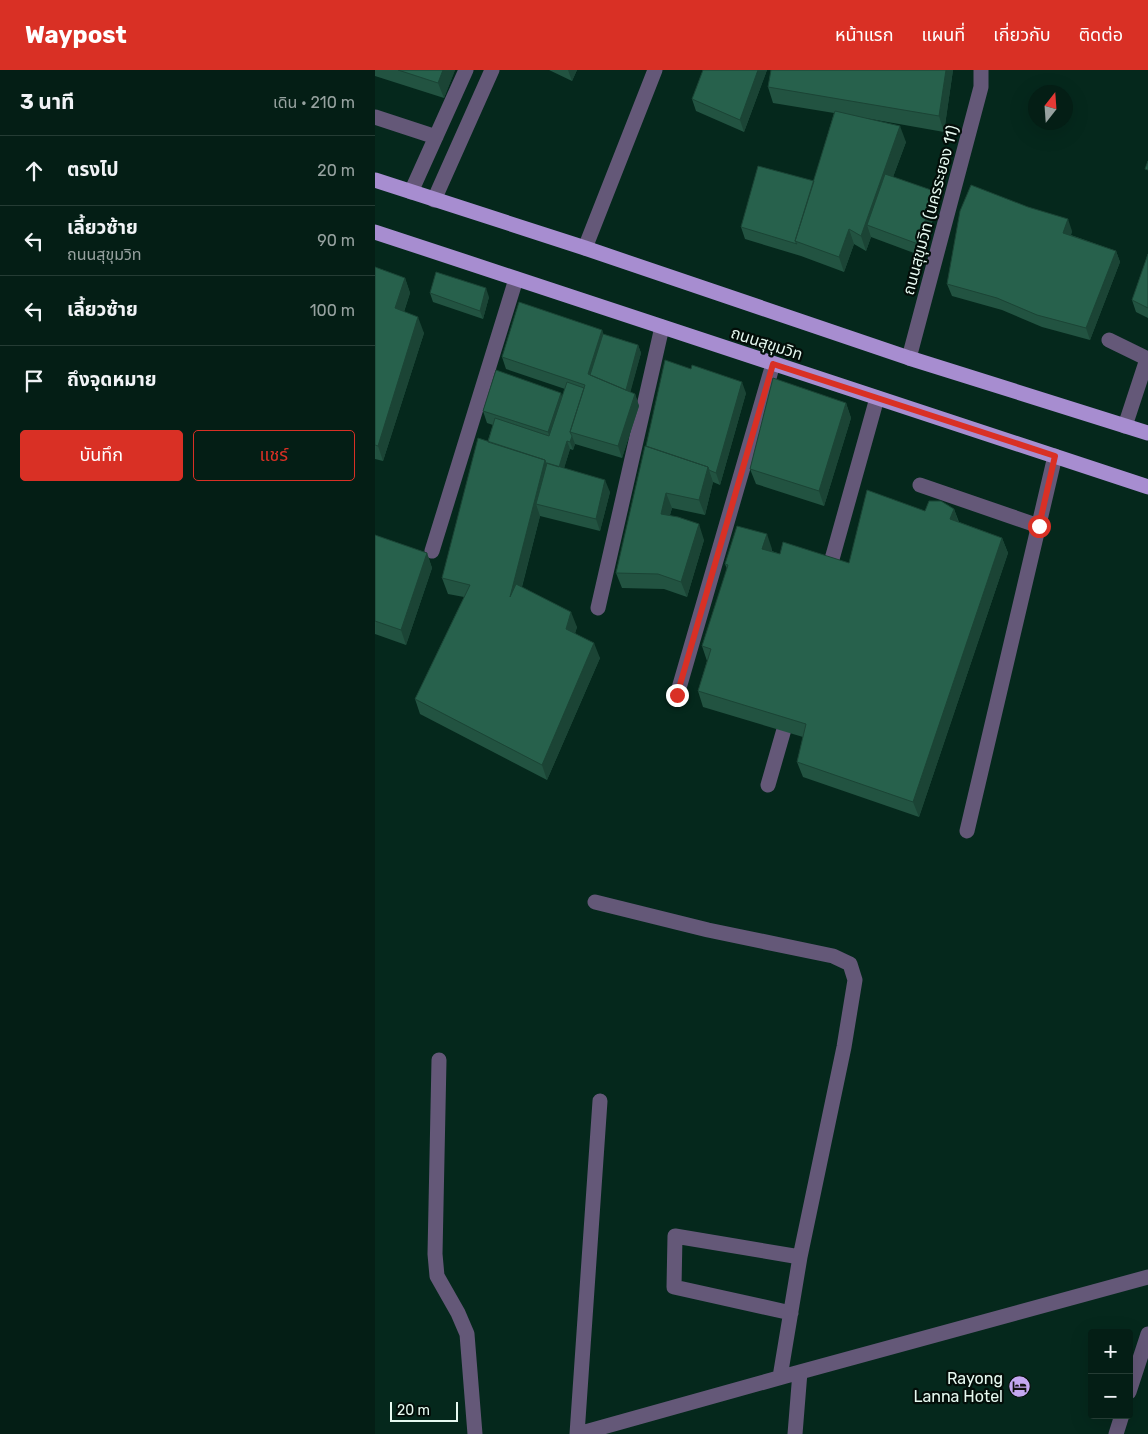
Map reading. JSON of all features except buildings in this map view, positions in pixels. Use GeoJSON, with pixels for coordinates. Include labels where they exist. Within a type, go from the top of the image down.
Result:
{"type":"FeatureCollection","features":[{"type":"Feature","properties":{"kind":"main road","name":"ถนนสุขุมวิท"},"geometry":{"type":"LineString","coordinates":[[375,180],[585,248],[909,358],[1148,433]]}},
{"type":"Feature","properties":{"kind":"main road","name":"ถนนสุขุมวิท"},"geometry":{"type":"LineString","coordinates":[[375,232],[1148,487]]}},
{"type":"Feature","properties":{"kind":"street"},"geometry":{"type":"LineString","coordinates":[[411,192],[466,70]]}},
{"type":"Feature","properties":{"kind":"street"},"geometry":{"type":"LineString","coordinates":[[434,200],[492,70]]}},
{"type":"Feature","properties":{"kind":"street"},"geometry":{"type":"LineString","coordinates":[[585,248],[655,70]]}},
{"type":"Feature","properties":{"kind":"street","name":"ถนนสุขุมวิท (นครระยอง 11)"},"geometry":{"type":"LineString","coordinates":[[909,358],[981,87],[981,70]]}},
{"type":"Feature","properties":{"kind":"street"},"geometry":{"type":"LineString","coordinates":[[375,117],[436,137]]}},
{"type":"Feature","properties":{"kind":"street"},"geometry":{"type":"LineString","coordinates":[[432,551],[516,278]]}},
{"type":"Feature","properties":{"kind":"street"},"geometry":{"type":"LineString","coordinates":[[598,608],[662,327]]}},
{"type":"Feature","properties":{"kind":"street"},"geometry":{"type":"LineString","coordinates":[[1109,340],[1148,359],[1125,426]]}},
{"type":"Feature","properties":{"kind":"street"},"geometry":{"type":"LineString","coordinates":[[677,695],[773,364]]}},
{"type":"Feature","properties":{"kind":"street"},"geometry":{"type":"LineString","coordinates":[[824,586],[877,398]]}},
{"type":"Feature","properties":{"kind":"street"},"geometry":{"type":"LineString","coordinates":[[967,830],[1055,456]]}},
{"type":"Feature","properties":{"kind":"street"},"geometry":{"type":"LineString","coordinates":[[920,485],[1039,526]]}},
{"type":"Feature","properties":{"kind":"street"},"geometry":{"type":"LineString","coordinates":[[768,785],[792,700]]}},
{"type":"Feature","properties":{"kind":"street"},"geometry":{"type":"LineString","coordinates":[[595,902],[708,930],[833,956],[850,964],[855,980],[844,1047],[800,1257],[780,1377]]}},
{"type":"Feature","properties":{"kind":"street"},"geometry":{"type":"LineString","coordinates":[[439,1060],[435,1254],[437,1276],[467,1334],[475,1434]]}},
{"type":"Feature","properties":{"kind":"street"},"geometry":{"type":"LineString","coordinates":[[600,1101],[578,1434],[1148,1277]]}},
{"type":"Feature","properties":{"kind":"street"},"geometry":{"type":"LineString","coordinates":[[791,1312],[674,1287],[675,1236],[800,1257]]}},
{"type":"Feature","properties":{"kind":"street"},"geometry":{"type":"LineString","coordinates":[[1133,1380],[1148,1334]]}},
{"type":"Feature","properties":{"kind":"street"},"geometry":{"type":"LineString","coordinates":[[795,1434],[800,1372]]}},
{"type":"Feature","properties":{"kind":"street"},"geometry":{"type":"LineString","coordinates":[[1116,1434],[1121,1419]]}},
{"type":"Feature","properties":{"kind":"place","name":"Rayong Lanna Hotel"},"geometry":{"type":"Point","coordinates":[1019,1387]}},
{"type":"Feature","properties":{"kind":"route"},"geometry":{"type":"LineString","coordinates":[[677,695],[773,364],[1055,456],[1039,526]]}}]}
